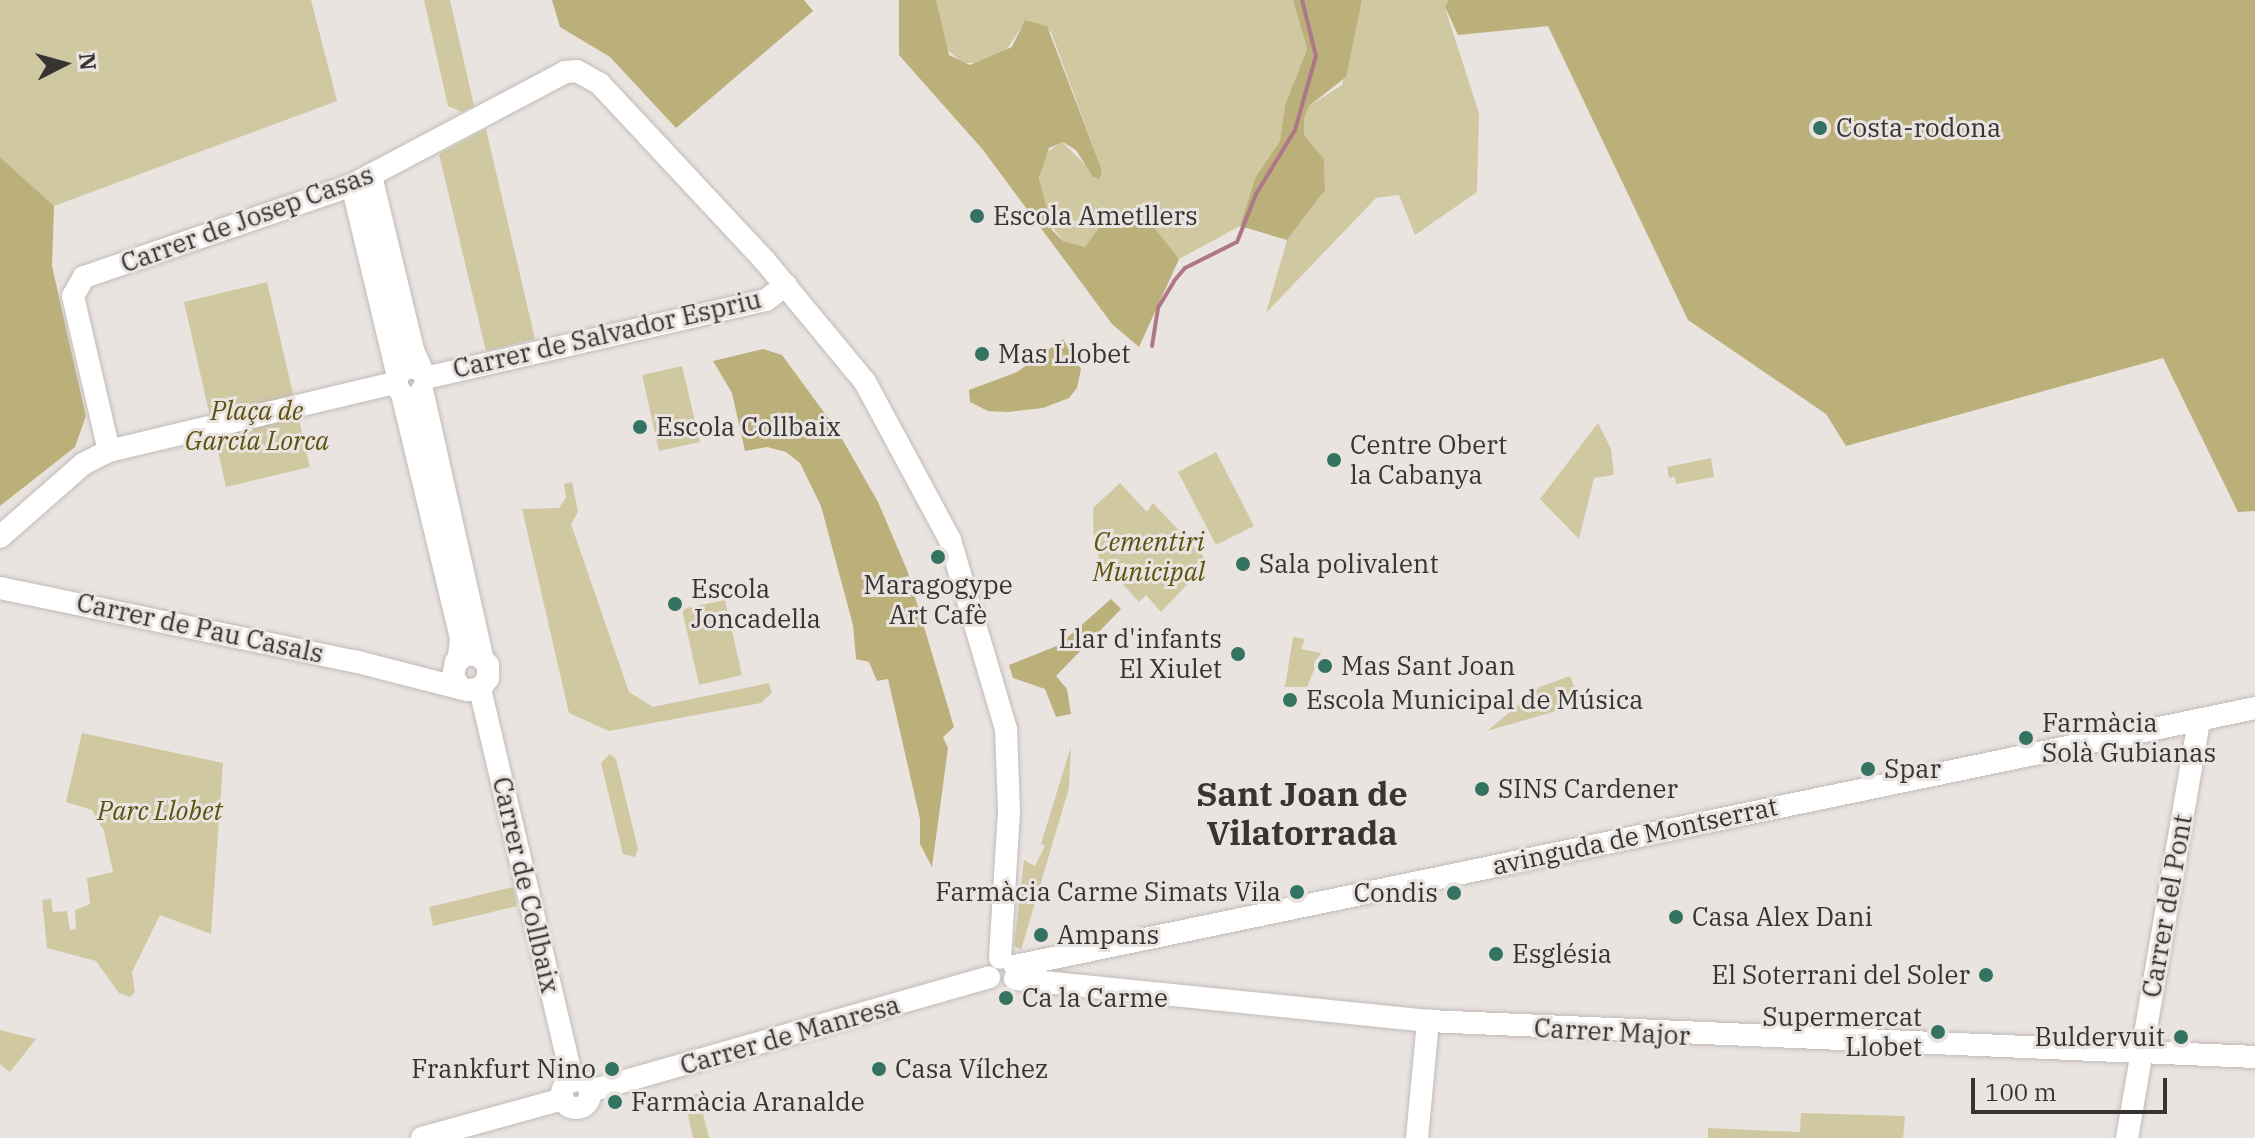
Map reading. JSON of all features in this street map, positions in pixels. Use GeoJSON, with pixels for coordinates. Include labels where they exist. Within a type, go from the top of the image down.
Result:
{"type":"FeatureCollection","features":[{"type":"Feature","properties":{"kind":"street","name":"Carrer de Josep Casas"},"geometry":{"type":"LineString","coordinates":[[109,451],[73,296],[84,277],[362,181],[553,77],[577,71],[600,84],[786,285]]}},
{"type":"Feature","properties":{"kind":"street","name":"Carrer de Collbaix"},"geometry":{"type":"LineString","coordinates":[[362,181],[410,381],[467,672],[575,1090]]}},
{"type":"Feature","properties":{"kind":"street","name":"Carrer de Salvador Espriu"},"geometry":{"type":"LineString","coordinates":[[0,537],[83,464],[109,451],[766,300],[786,285]]}},
{"type":"Feature","properties":{"kind":"street"},"geometry":{"type":"LineString","coordinates":[[786,285],[865,382],[950,540],[1006,729],[1009,811],[1005,970]]}},
{"type":"Feature","properties":{"kind":"street","name":"Carrer de Pau Casals"},"geometry":{"type":"LineString","coordinates":[[4,586],[389,669],[467,672]]}},
{"type":"Feature","properties":{"kind":"street","name":"avinguda de Montserrat"},"geometry":{"type":"LineString","coordinates":[[1005,970],[2255,708]]}},
{"type":"Feature","properties":{"kind":"street","name":"Carrer del Pont"},"geometry":{"type":"LineString","coordinates":[[2127,1138],[2199,720]]}},
{"type":"Feature","properties":{"kind":"street","name":"Carrer de Manresa"},"geometry":{"type":"LineString","coordinates":[[422,1138],[575,1090],[1005,970],[1085,987]]}},
{"type":"Feature","properties":{"kind":"street","name":"Carrer Major"},"geometry":{"type":"LineString","coordinates":[[1085,987],[1428,1021],[2255,1057]]}},
{"type":"Feature","properties":{"kind":"street"},"geometry":{"type":"LineString","coordinates":[[1417,1138],[1428,1021]]}},
{"type":"Feature","properties":{"kind":"green space"},"geometry":{"type":"Polygon","coordinates":[[[0,0],[311,0],[337,101],[54,206],[0,157],[0,0]]]}},
{"type":"Feature","properties":{"kind":"green space"},"geometry":{"type":"Polygon","coordinates":[[[424,0],[450,0],[474,106],[462,112],[448,106],[424,0]]]}},
{"type":"Feature","properties":{"kind":"green space"},"geometry":{"type":"Polygon","coordinates":[[[936,0],[1293,0],[1307,49],[1285,105],[1280,141],[1255,178],[1240,226],[1179,259],[1133,211],[1113,212],[1085,247],[1063,241],[1049,223],[1041,201],[1039,169],[1044,154],[1062,142],[1100,179],[1102,170],[1051,32],[1026,20],[1005,52],[985,63],[963,63],[946,49],[936,0]]]}},
{"type":"Feature","properties":{"kind":"green space"},"geometry":{"type":"Polygon","coordinates":[[[1362,0],[1449,0],[1445,8],[1479,113],[1477,192],[1415,235],[1399,195],[1376,198],[1266,313],[1287,240],[1325,190],[1324,159],[1304,135],[1304,119],[1309,106],[1342,85],[1362,0]]]}},
{"type":"Feature","properties":{"kind":"green space"},"geometry":{"type":"Polygon","coordinates":[[[486,129],[535,339],[486,351],[439,154],[486,129]]]}},
{"type":"Feature","properties":{"kind":"green space","name":"Plaça de García Lorca"},"geometry":{"type":"Polygon","coordinates":[[[267,282],[310,467],[226,487],[184,302],[267,282]]]}},
{"type":"Feature","properties":{"kind":"green space"},"geometry":{"type":"Polygon","coordinates":[[[682,366],[700,442],[659,451],[642,375],[682,366]]]}},
{"type":"Feature","properties":{"kind":"green space"},"geometry":{"type":"Polygon","coordinates":[[[1598,423],[1611,449],[1614,475],[1594,478],[1579,539],[1540,499],[1598,423]]]}},
{"type":"Feature","properties":{"kind":"green space"},"geometry":{"type":"Polygon","coordinates":[[[1216,452],[1254,526],[1216,545],[1178,472],[1216,452]]]}},
{"type":"Feature","properties":{"kind":"green space"},"geometry":{"type":"Polygon","coordinates":[[[1711,458],[1714,477],[1676,484],[1675,477],[1669,478],[1667,467],[1711,458]]]}},
{"type":"Feature","properties":{"kind":"green space"},"geometry":{"type":"Polygon","coordinates":[[[572,482],[578,512],[571,524],[629,692],[653,707],[769,683],[772,693],[761,703],[609,731],[569,713],[522,509],[559,508],[566,498],[564,484],[572,482]]]}},
{"type":"Feature","properties":{"kind":"green space","name":"Cementiri Municipal"},"geometry":{"type":"Polygon","coordinates":[[[1120,483],[1147,512],[1153,503],[1204,557],[1196,567],[1200,571],[1161,612],[1146,595],[1139,602],[1099,558],[1094,544],[1093,508],[1120,483]]]}},
{"type":"Feature","properties":{"kind":"green space"},"geometry":{"type":"Polygon","coordinates":[[[725,600],[742,675],[699,685],[682,609],[725,600]]]}},
{"type":"Feature","properties":{"kind":"green space"},"geometry":{"type":"Polygon","coordinates":[[[1293,637],[1305,639],[1301,649],[1321,653],[1307,687],[1285,687],[1293,637]]]}},
{"type":"Feature","properties":{"kind":"green space"},"geometry":{"type":"Polygon","coordinates":[[[1570,676],[1581,704],[1487,731],[1540,687],[1570,676]]]}},
{"type":"Feature","properties":{"kind":"green space","name":"Parc Llobet"},"geometry":{"type":"Polygon","coordinates":[[[82,733],[223,763],[211,934],[160,915],[132,972],[135,992],[130,997],[119,993],[96,961],[47,948],[42,900],[51,899],[53,912],[67,911],[70,930],[76,929],[75,910],[90,904],[87,878],[113,872],[104,831],[92,810],[66,802],[82,733]]]}},
{"type":"Feature","properties":{"kind":"green space"},"geometry":{"type":"Polygon","coordinates":[[[1071,746],[1069,788],[1021,950],[1014,946],[1024,860],[1035,866],[1045,846],[1041,844],[1071,746]]]}},
{"type":"Feature","properties":{"kind":"green space"},"geometry":{"type":"Polygon","coordinates":[[[610,754],[616,759],[638,849],[635,857],[623,854],[601,763],[610,754]]]}},
{"type":"Feature","properties":{"kind":"green space"},"geometry":{"type":"Polygon","coordinates":[[[513,887],[517,906],[433,926],[429,907],[513,887]]]}},
{"type":"Feature","properties":{"kind":"green space"},"geometry":{"type":"Polygon","coordinates":[[[0,1030],[36,1039],[10,1072],[0,1064],[0,1030]]]}},
{"type":"Feature","properties":{"kind":"green space"},"geometry":{"type":"Polygon","coordinates":[[[698,1094],[709,1138],[693,1138],[684,1097],[698,1094]]]}},
{"type":"Feature","properties":{"kind":"green space"},"geometry":{"type":"Polygon","coordinates":[[[1801,1113],[1905,1116],[1903,1138],[1708,1138],[1708,1128],[1800,1132],[1801,1113]]]}},
{"type":"Feature","properties":{"kind":"shaded area"},"geometry":{"type":"Polygon","coordinates":[[[552,0],[804,0],[813,11],[676,128],[610,57],[560,27],[552,0]]]}},
{"type":"Feature","properties":{"kind":"shaded area"},"geometry":{"type":"Polygon","coordinates":[[[899,0],[936,0],[949,55],[970,65],[1012,47],[1025,20],[1047,26],[1102,170],[1100,179],[1093,177],[1076,150],[1063,142],[1049,148],[1039,178],[1052,230],[1063,241],[1085,247],[1107,217],[1127,208],[1156,230],[1179,259],[1139,347],[1112,324],[983,150],[899,55],[899,0]]]}},
{"type":"Feature","properties":{"kind":"shaded area"},"geometry":{"type":"Polygon","coordinates":[[[1293,0],[1362,0],[1346,77],[1309,106],[1304,119],[1304,135],[1324,159],[1325,190],[1287,240],[1240,226],[1255,178],[1280,141],[1285,105],[1307,49],[1293,0]]]}},
{"type":"Feature","properties":{"kind":"shaded area"},"geometry":{"type":"Polygon","coordinates":[[[1449,0],[2255,0],[2255,511],[2238,512],[2163,358],[1846,446],[1826,414],[1688,320],[1548,26],[1458,35],[1445,7],[1449,0]]]}},
{"type":"Feature","properties":{"kind":"shaded area"},"geometry":{"type":"Polygon","coordinates":[[[0,157],[54,206],[52,266],[86,416],[75,447],[0,506],[0,157]]]}},
{"type":"Feature","properties":{"kind":"shaded area"},"geometry":{"type":"Polygon","coordinates":[[[1063,339],[1081,369],[1077,388],[1069,398],[1043,408],[1008,412],[988,411],[970,402],[969,390],[1017,372],[1063,339]]]}},
{"type":"Feature","properties":{"kind":"shaded area"},"geometry":{"type":"Polygon","coordinates":[[[763,349],[782,355],[837,430],[878,502],[907,570],[954,727],[943,737],[948,748],[932,867],[920,844],[920,819],[888,679],[877,681],[869,662],[856,659],[853,625],[821,506],[800,463],[786,452],[767,447],[745,451],[732,393],[713,361],[763,349]]]}},
{"type":"Feature","properties":{"kind":"shaded area"},"geometry":{"type":"Polygon","coordinates":[[[1111,599],[1121,609],[1056,676],[1067,689],[1071,714],[1056,717],[1045,689],[1013,678],[1009,665],[1059,645],[1111,599]]]}},
{"type":"Feature","properties":{"kind":"waterway"},"geometry":{"type":"LineString","coordinates":[[1152,346],[1158,308],[1174,281],[1185,268],[1237,242],[1256,194],[1295,130],[1316,56],[1302,0]]}},
{"type":"Feature","properties":{"kind":"place","name":"Costa-rodona"},"geometry":{"type":"Point","coordinates":[1820,128]}},
{"type":"Feature","properties":{"kind":"place","name":"Escola Ametllers"},"geometry":{"type":"Point","coordinates":[977,216]}},
{"type":"Feature","properties":{"kind":"place","name":"Mas Llobet"},"geometry":{"type":"Point","coordinates":[982,354]}},
{"type":"Feature","properties":{"kind":"place","name":"Escola Collbaix"},"geometry":{"type":"Point","coordinates":[640,427]}},
{"type":"Feature","properties":{"kind":"place","name":"Centre Obert la Cabanya"},"geometry":{"type":"Point","coordinates":[1334,460]}},
{"type":"Feature","properties":{"kind":"place","name":"Maragogype Art Cafè"},"geometry":{"type":"Point","coordinates":[938,557]}},
{"type":"Feature","properties":{"kind":"place","name":"Sala polivalent"},"geometry":{"type":"Point","coordinates":[1243,564]}},
{"type":"Feature","properties":{"kind":"place","name":"Escola Joncadella"},"geometry":{"type":"Point","coordinates":[675,604]}},
{"type":"Feature","properties":{"kind":"place","name":"Llar d'infants El Xiulet"},"geometry":{"type":"Point","coordinates":[1238,654]}},
{"type":"Feature","properties":{"kind":"place","name":"Mas Sant Joan"},"geometry":{"type":"Point","coordinates":[1325,666]}},
{"type":"Feature","properties":{"kind":"place","name":"Escola Municipal de Música"},"geometry":{"type":"Point","coordinates":[1290,700]}},
{"type":"Feature","properties":{"kind":"place","name":"Farmàcia Solà Gubianas"},"geometry":{"type":"Point","coordinates":[2026,738]}},
{"type":"Feature","properties":{"kind":"place","name":"Spar"},"geometry":{"type":"Point","coordinates":[1868,769]}},
{"type":"Feature","properties":{"kind":"place","name":"SINS Cardener"},"geometry":{"type":"Point","coordinates":[1482,789]}},
{"type":"Feature","properties":{"kind":"place","name":"Farmàcia Carme Simats Vila"},"geometry":{"type":"Point","coordinates":[1297,892]}},
{"type":"Feature","properties":{"kind":"place","name":"Condis"},"geometry":{"type":"Point","coordinates":[1454,893]}},
{"type":"Feature","properties":{"kind":"place","name":"Casa Alex Dani"},"geometry":{"type":"Point","coordinates":[1676,917]}},
{"type":"Feature","properties":{"kind":"place","name":"Ampans"},"geometry":{"type":"Point","coordinates":[1041,935]}},
{"type":"Feature","properties":{"kind":"place","name":"Església"},"geometry":{"type":"Point","coordinates":[1496,954]}},
{"type":"Feature","properties":{"kind":"place","name":"El Soterrani del Soler"},"geometry":{"type":"Point","coordinates":[1986,975]}},
{"type":"Feature","properties":{"kind":"place","name":"Ca la Carme"},"geometry":{"type":"Point","coordinates":[1006,998]}},
{"type":"Feature","properties":{"kind":"place","name":"Supermercat Llobet"},"geometry":{"type":"Point","coordinates":[1938,1032]}},
{"type":"Feature","properties":{"kind":"place","name":"Buldervuit"},"geometry":{"type":"Point","coordinates":[2181,1037]}},
{"type":"Feature","properties":{"kind":"place","name":"Frankfurt Nino"},"geometry":{"type":"Point","coordinates":[612,1069]}},
{"type":"Feature","properties":{"kind":"place","name":"Casa Vílchez"},"geometry":{"type":"Point","coordinates":[879,1069]}},
{"type":"Feature","properties":{"kind":"place","name":"Farmàcia Aranalde"},"geometry":{"type":"Point","coordinates":[615,1102]}},
{"type":"Feature","properties":{"kind":"district","name":"Sant Joan de Vilatorrada"},"geometry":{"type":"Point","coordinates":[1302,812]}}]}
